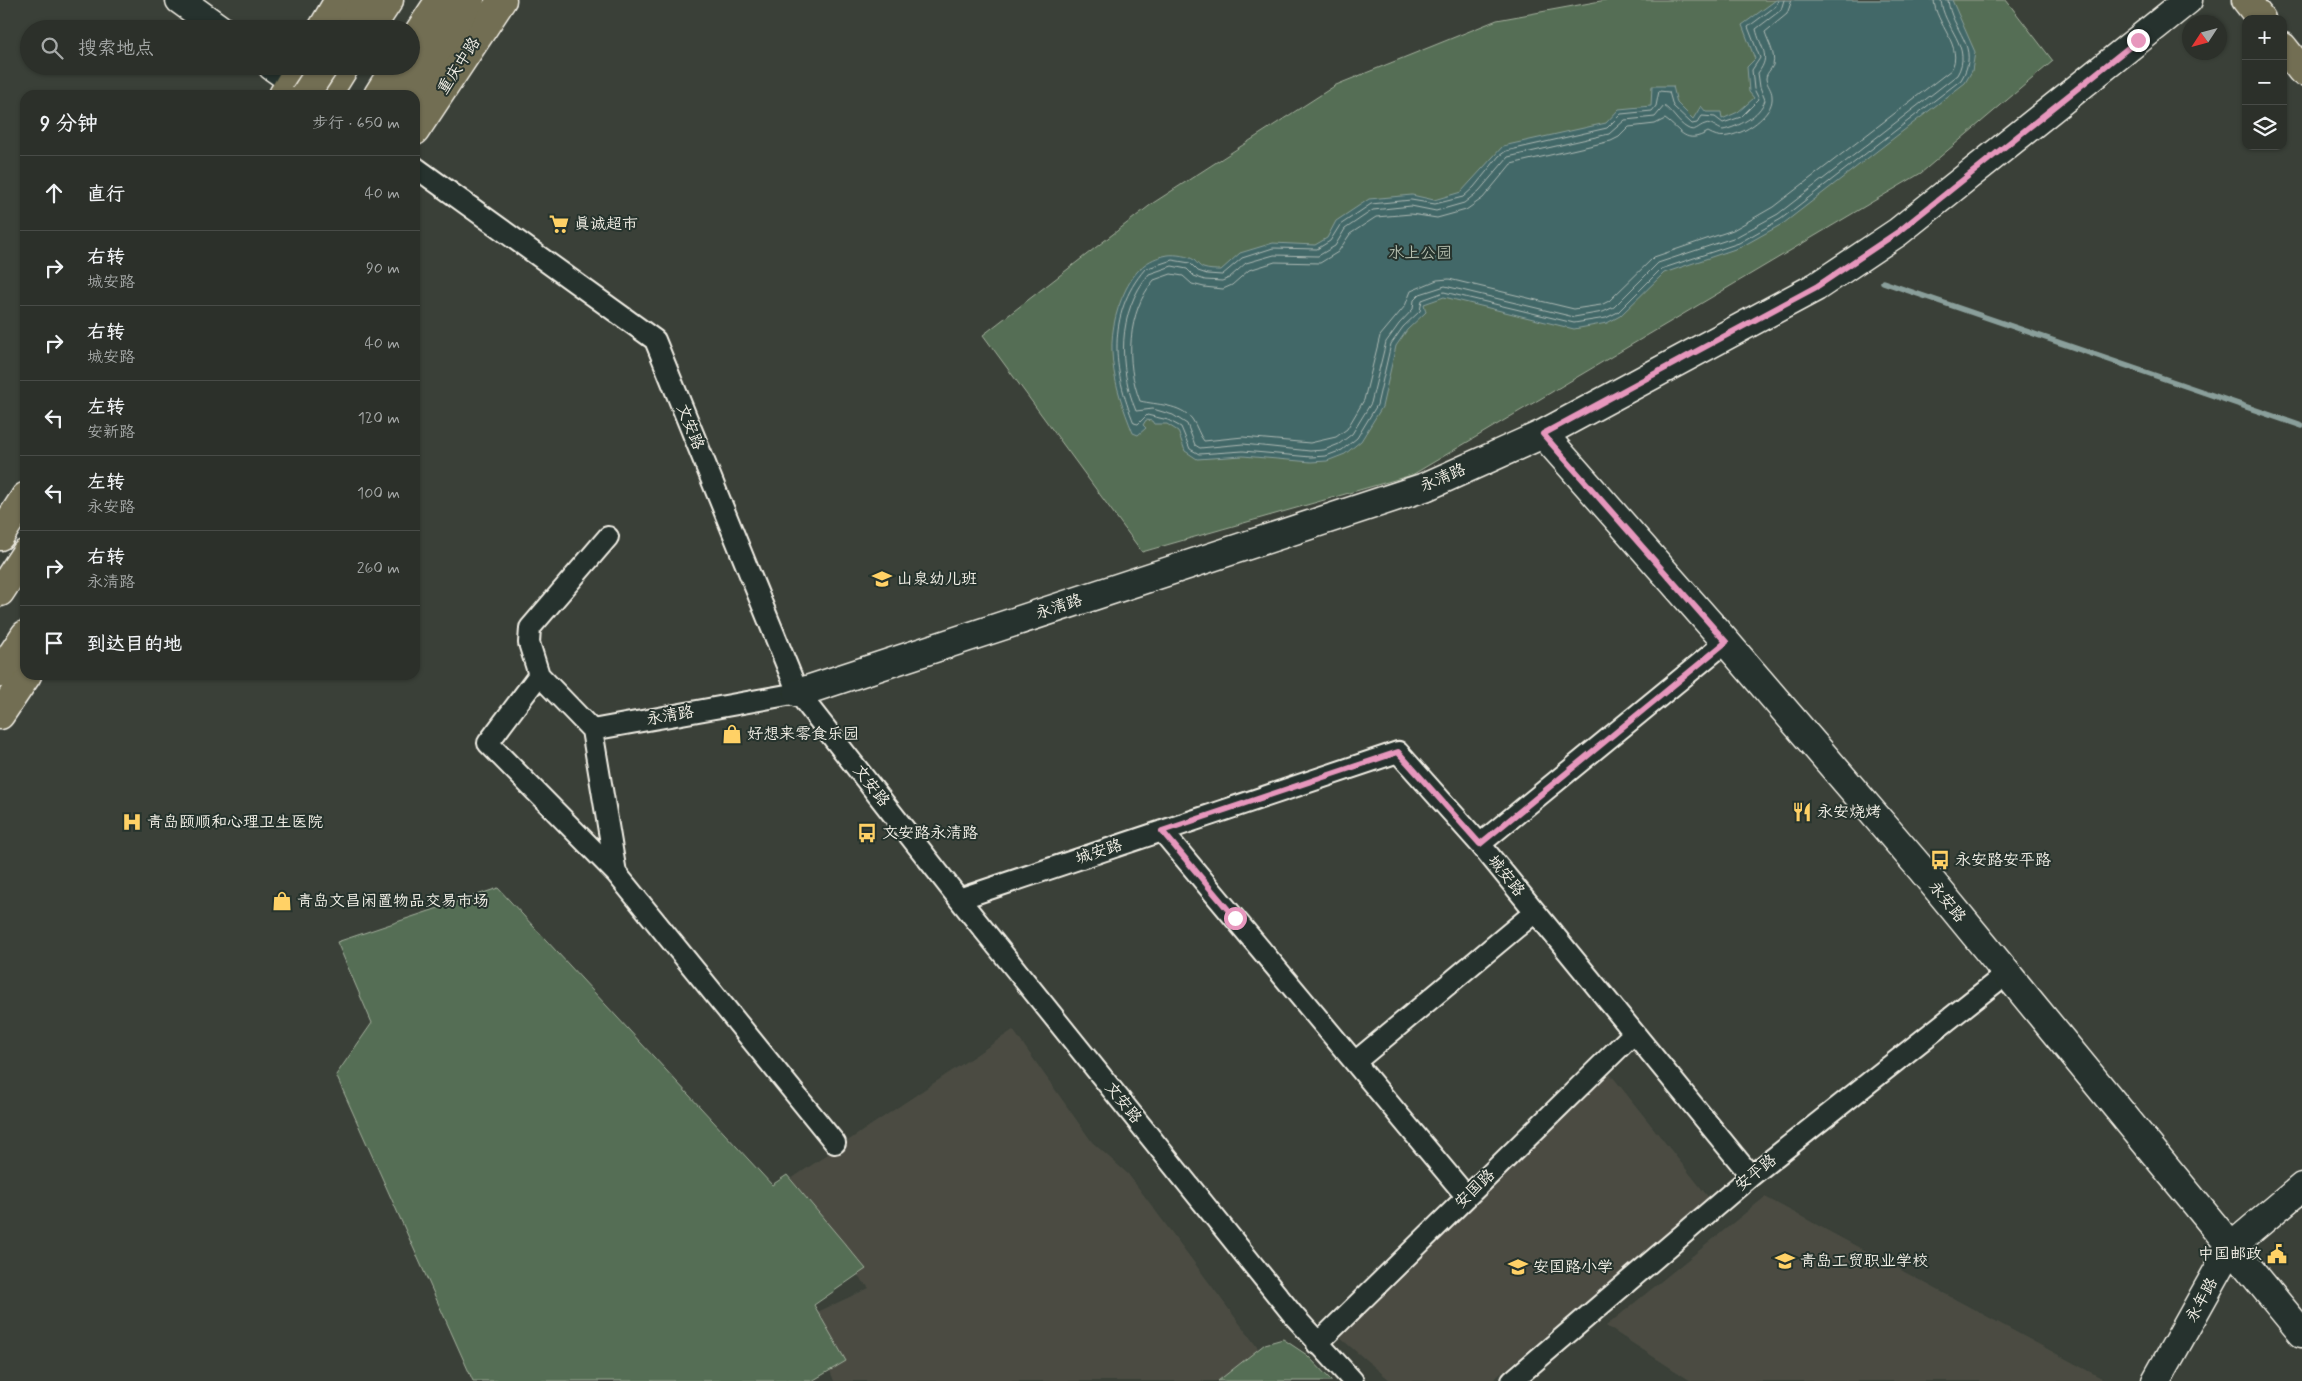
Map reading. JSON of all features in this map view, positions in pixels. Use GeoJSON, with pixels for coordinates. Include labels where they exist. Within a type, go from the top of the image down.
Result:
{"type":"FeatureCollection","features":[{"type":"Feature","properties":{"kind":"main road"},"geometry":{"type":"LineString","coordinates":[[327,20],[339,0]]}},
{"type":"Feature","properties":{"kind":"main road"},"geometry":{"type":"LineString","coordinates":[[355,20],[367,0]]}},
{"type":"Feature","properties":{"kind":"main road"},"geometry":{"type":"LineString","coordinates":[[376,20],[389,0]]}},
{"type":"Feature","properties":{"kind":"main road"},"geometry":{"type":"LineString","coordinates":[[420,30],[440,0]]}},
{"type":"Feature","properties":{"kind":"main road"},"geometry":{"type":"LineString","coordinates":[[411,90],[470,0]]}},
{"type":"Feature","properties":{"kind":"main road","name":"重庆中路"},"geometry":{"type":"LineString","coordinates":[[420,123],[502,0]]}},
{"type":"Feature","properties":{"kind":"main road"},"geometry":{"type":"LineString","coordinates":[[2246,0],[2258,15]]}},
{"type":"Feature","properties":{"kind":"main road"},"geometry":{"type":"LineString","coordinates":[[2287,52],[2302,71]]}},
{"type":"Feature","properties":{"kind":"main road"},"geometry":{"type":"LineString","coordinates":[[294,83],[308,75]]}},
{"type":"Feature","properties":{"kind":"main road"},"geometry":{"type":"LineString","coordinates":[[329,90],[339,75]]}},
{"type":"Feature","properties":{"kind":"main road"},"geometry":{"type":"LineString","coordinates":[[381,90],[390,75]]}},
{"type":"Feature","properties":{"kind":"main road"},"geometry":{"type":"LineString","coordinates":[[0,536],[20,505]]}},
{"type":"Feature","properties":{"kind":"main road"},"geometry":{"type":"LineString","coordinates":[[0,592],[20,562]]}},
{"type":"Feature","properties":{"kind":"main road"},"geometry":{"type":"LineString","coordinates":[[0,673],[20,643]]}},
{"type":"Feature","properties":{"kind":"main road"},"geometry":{"type":"LineString","coordinates":[[0,715],[24,680]]}},
{"type":"Feature","properties":{"kind":"street"},"geometry":{"type":"LineString","coordinates":[[180,0],[208,20]]}},
{"type":"Feature","properties":{"kind":"street","name":"永清路"},"geometry":{"type":"LineString","coordinates":[[592,730],[798,692],[1425,486],[1543,434],[1816,287],[1890,237],[2188,0]]}},
{"type":"Feature","properties":{"kind":"street","name":"文安路"},"geometry":{"type":"LineString","coordinates":[[420,171],[655,340],[798,692],[959,899],[1317,1344],[1353,1381]]}},
{"type":"Feature","properties":{"kind":"street","name":"永安路"},"geometry":{"type":"LineString","coordinates":[[1543,434],[1726,642],[1922,870],[2302,1333]]}},
{"type":"Feature","properties":{"kind":"street"},"geometry":{"type":"LineString","coordinates":[[608,537],[530,628],[529,643],[539,675],[592,730],[616,874]]}},
{"type":"Feature","properties":{"kind":"street"},"geometry":{"type":"LineString","coordinates":[[1480,844],[1726,642]]}},
{"type":"Feature","properties":{"kind":"street"},"geometry":{"type":"LineString","coordinates":[[539,675],[488,743],[616,874],[835,1143]]}},
{"type":"Feature","properties":{"kind":"street","name":"城安路"},"geometry":{"type":"LineString","coordinates":[[959,899],[1398,752],[1480,844],[1633,1034],[1751,1176]]}},
{"type":"Feature","properties":{"kind":"street"},"geometry":{"type":"LineString","coordinates":[[1162,831],[1467,1197]]}},
{"type":"Feature","properties":{"kind":"street"},"geometry":{"type":"LineString","coordinates":[[1355,1062],[1535,912]]}},
{"type":"Feature","properties":{"kind":"street","name":"安平路"},"geometry":{"type":"LineString","coordinates":[[1512,1381],[1751,1176],[2006,974]]}},
{"type":"Feature","properties":{"kind":"street","name":"安国路"},"geometry":{"type":"LineString","coordinates":[[1317,1344],[1633,1034]]}},
{"type":"Feature","properties":{"kind":"street","name":"永年路"},"geometry":{"type":"LineString","coordinates":[[2156,1381],[2231,1247],[2302,1187]]}},
{"type":"Feature","properties":{"kind":"shaded area"},"geometry":{"type":"Polygon","coordinates":[[[1013,1030],[1092,1142],[1128,1174],[1269,1363],[1248,1381],[834,1381],[809,1316],[869,1288],[779,1187],[1013,1030]]]}},
{"type":"Feature","properties":{"kind":"shaded area","name":"安国路小学"},"geometry":{"type":"Polygon","coordinates":[[[1608,1071],[1709,1198],[1492,1381],[1391,1381],[1339,1337],[1608,1071]]]}},
{"type":"Feature","properties":{"kind":"shaded area","name":"青岛工贸职业学校"},"geometry":{"type":"Polygon","coordinates":[[[1765,1197],[2107,1381],[1691,1381],[1606,1326],[1765,1197]]]}},
{"type":"Feature","properties":{"kind":"green space","name":"水上公园"},"geometry":{"type":"Polygon","coordinates":[[[1606,0],[2006,0],[2053,61],[1921,173],[1412,475],[1142,552],[983,335],[1153,203],[1336,85],[1497,20],[1606,0]]]}},
{"type":"Feature","properties":{"kind":"green space"},"geometry":{"type":"Polygon","coordinates":[[[498,888],[772,1185],[787,1175],[866,1269],[814,1305],[846,1361],[812,1381],[473,1381],[336,1075],[372,1023],[337,942],[498,888]]]}},
{"type":"Feature","properties":{"kind":"green space"},"geometry":{"type":"Polygon","coordinates":[[[1283,1339],[1307,1355],[1332,1381],[1218,1381],[1265,1344],[1283,1339]]]}},
{"type":"Feature","properties":{"kind":"water"},"geometry":{"type":"Polygon","coordinates":[[[1776,0],[1952,0],[1975,52],[1972,71],[1965,83],[1784,223],[1741,247],[1664,273],[1620,316],[1607,323],[1574,329],[1444,297],[1424,304],[1426,312],[1407,330],[1396,346],[1382,407],[1361,441],[1345,454],[1327,461],[1311,462],[1243,456],[1197,459],[1185,451],[1178,431],[1167,424],[1154,424],[1152,421],[1146,420],[1143,425],[1146,428],[1138,435],[1133,433],[1115,379],[1112,344],[1118,308],[1126,289],[1142,266],[1160,257],[1178,255],[1194,260],[1203,268],[1221,270],[1240,253],[1273,243],[1315,245],[1327,238],[1336,221],[1369,199],[1412,195],[1434,200],[1461,192],[1503,146],[1606,123],[1619,109],[1651,106],[1652,86],[1673,86],[1677,103],[1693,119],[1701,106],[1706,112],[1721,112],[1722,119],[1738,112],[1754,98],[1749,92],[1747,67],[1755,59],[1742,25],[1776,0]]]}},
{"type":"Feature","properties":{"kind":"waterway"},"geometry":{"type":"LineString","coordinates":[[1883,282],[2302,426]]}},
{"type":"Feature","properties":{"kind":"place","name":"真诚超市"},"geometry":{"type":"Point","coordinates":[559,224]}},
{"type":"Feature","properties":{"kind":"place","name":"山泉幼儿班"},"geometry":{"type":"Point","coordinates":[882,579]}},
{"type":"Feature","properties":{"kind":"place","name":"好想来零食乐园"},"geometry":{"type":"Point","coordinates":[732,734]}},
{"type":"Feature","properties":{"kind":"place","name":"永安烧烤"},"geometry":{"type":"Point","coordinates":[1802,812]}},
{"type":"Feature","properties":{"kind":"place","name":"青岛颐顺和心理卫生医院"},"geometry":{"type":"Point","coordinates":[132,822]}},
{"type":"Feature","properties":{"kind":"place","name":"文安路永清路"},"geometry":{"type":"Point","coordinates":[867,833]}},
{"type":"Feature","properties":{"kind":"place","name":"永安路安平路"},"geometry":{"type":"Point","coordinates":[1940,860]}},
{"type":"Feature","properties":{"kind":"place","name":"青岛文昌闲置物品交易市场"},"geometry":{"type":"Point","coordinates":[282,901]}},
{"type":"Feature","properties":{"kind":"place","name":"中国邮政"},"geometry":{"type":"Point","coordinates":[2277,1254]}},
{"type":"Feature","properties":{"kind":"place","name":"青岛工贸职业学校"},"geometry":{"type":"Point","coordinates":[1785,1261]}},
{"type":"Feature","properties":{"kind":"place","name":"安国路小学"},"geometry":{"type":"Point","coordinates":[1518,1267]}},
{"type":"Feature","properties":{"kind":"route"},"geometry":{"type":"LineString","coordinates":[[1235,918],[1162,831],[1398,752],[1480,844],[1726,642],[1543,434],[1816,287],[1898,232],[2138,40]]}}]}
